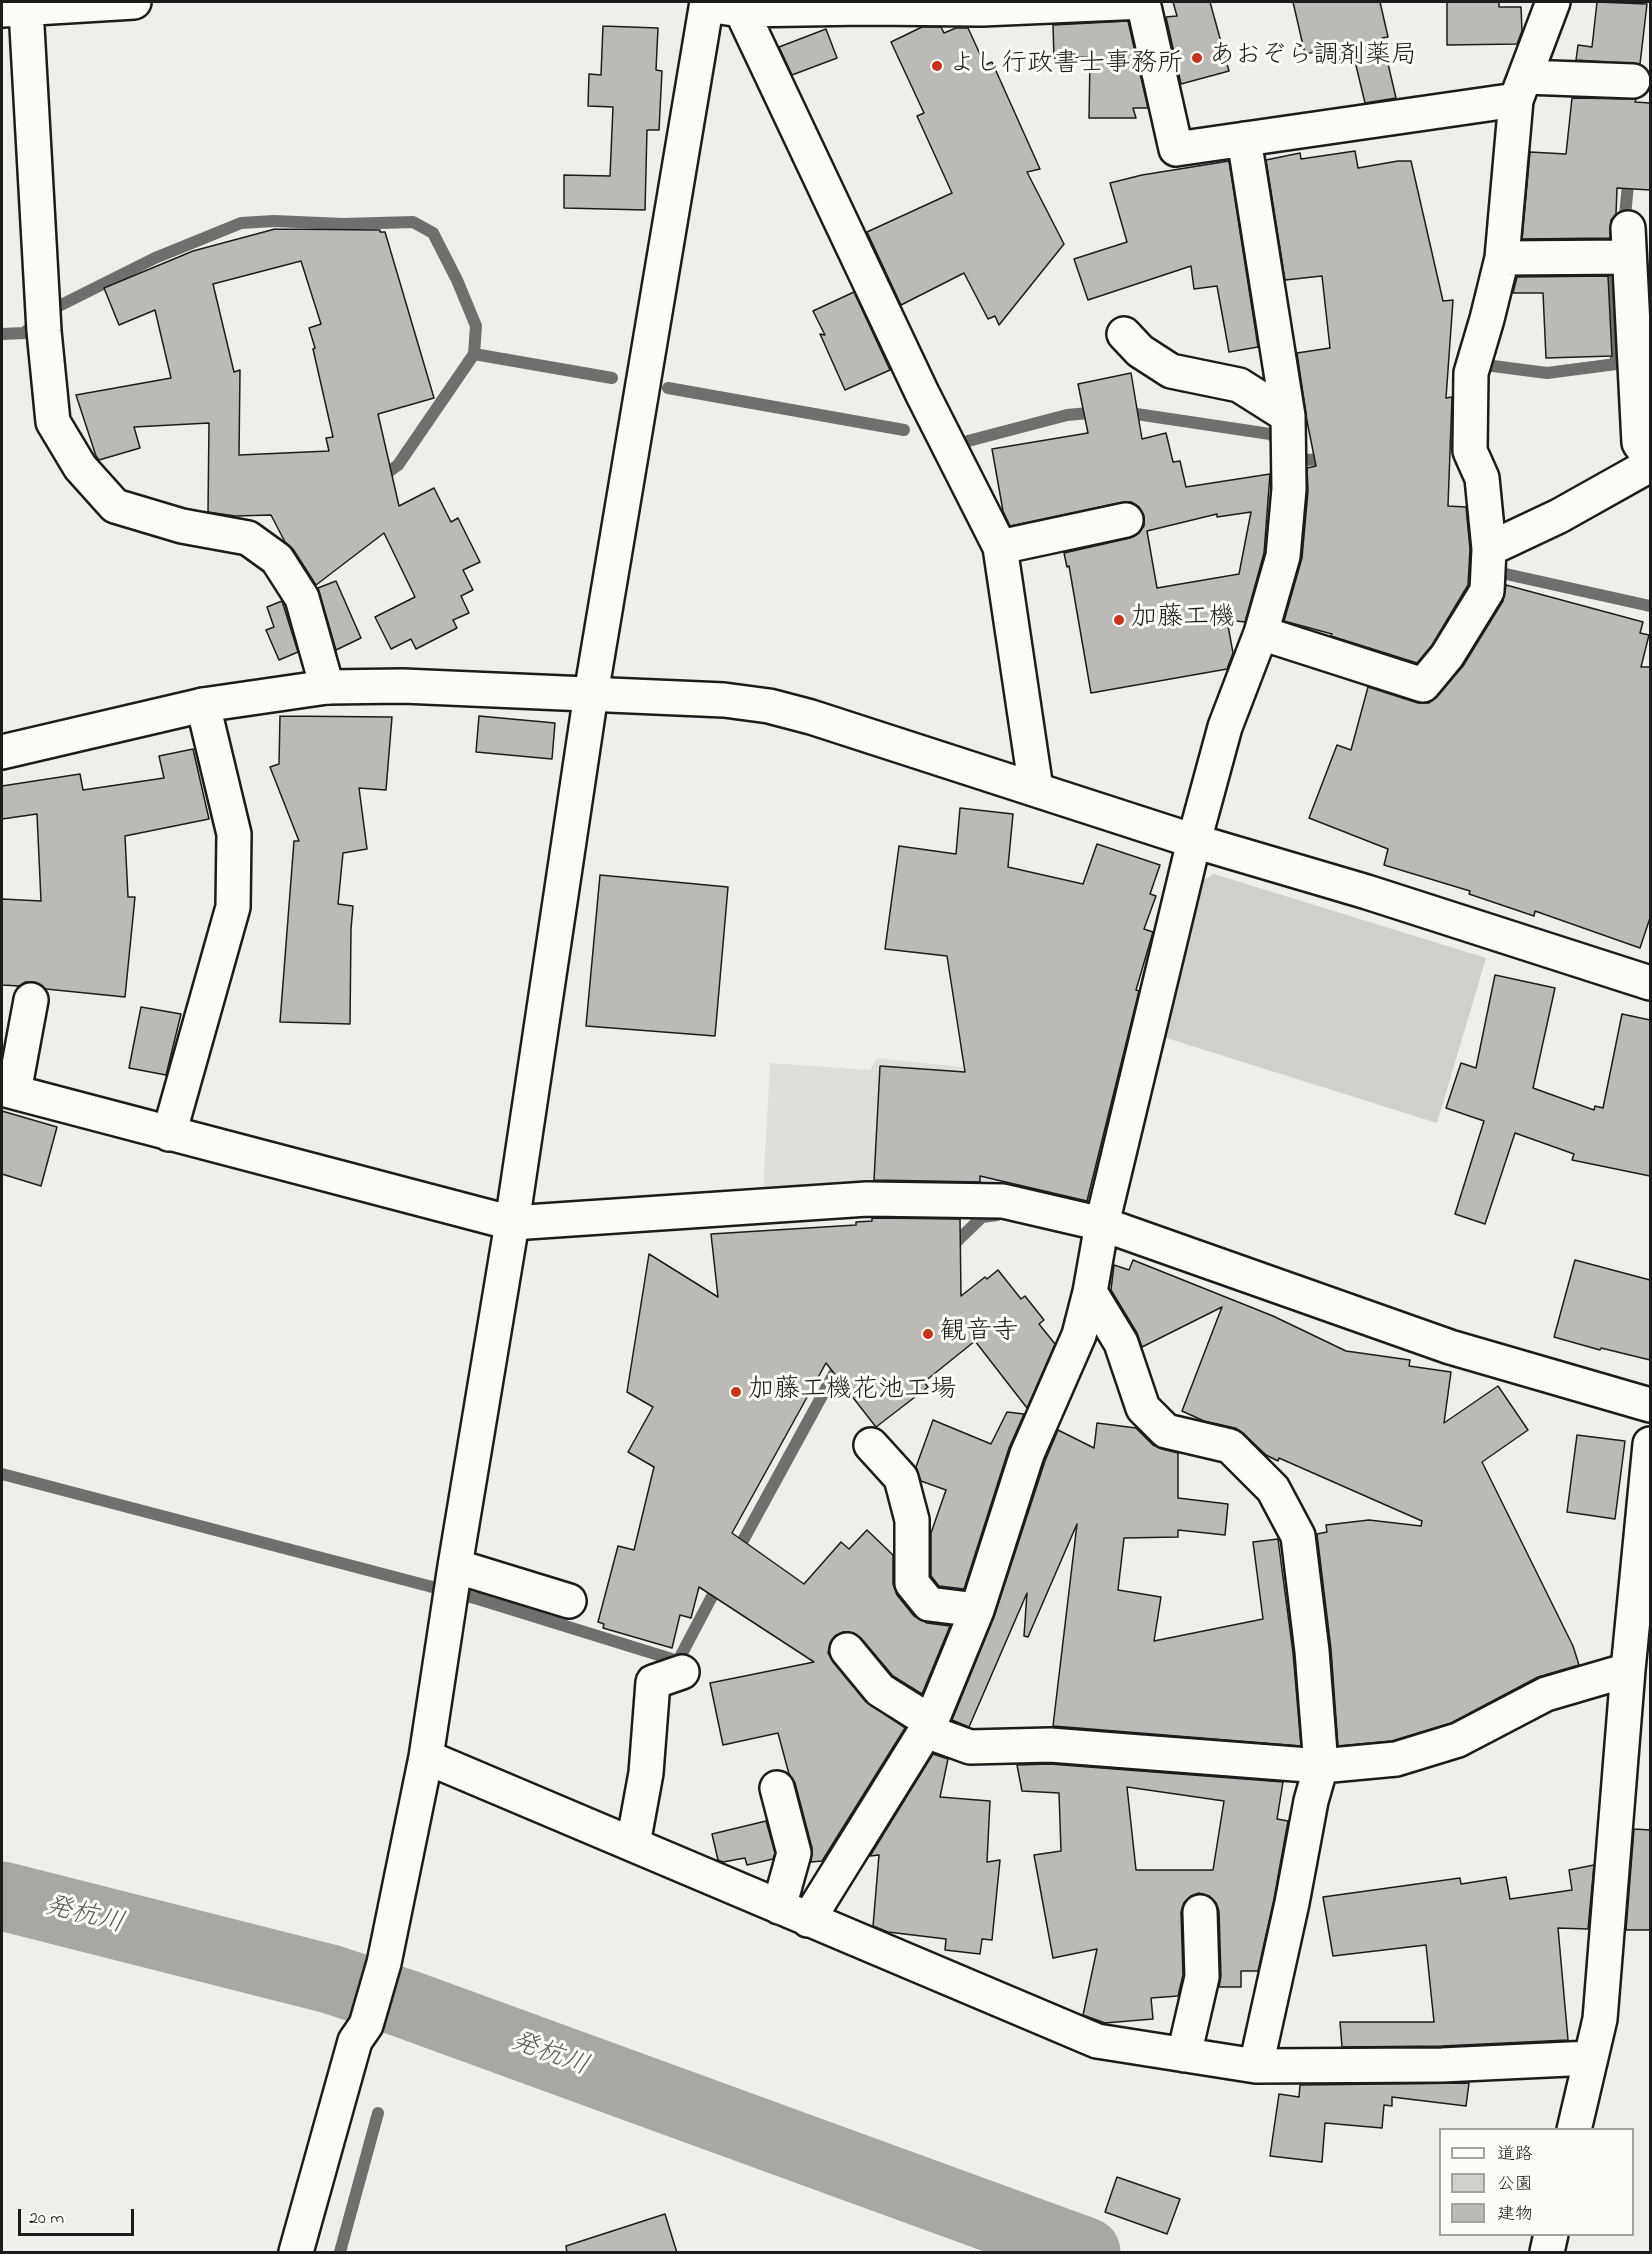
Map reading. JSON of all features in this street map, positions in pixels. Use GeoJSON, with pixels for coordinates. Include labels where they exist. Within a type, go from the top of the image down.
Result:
{"type":"FeatureCollection","features":[{"type":"Feature","properties":{"kind":"street"},"geometry":{"type":"LineString","coordinates":[[134,2],[14,9],[53,422],[80,467],[115,506],[182,526],[248,538],[277,559],[302,598],[327,687]]}},
{"type":"Feature","properties":{"kind":"street"},"geometry":{"type":"LineString","coordinates":[[296,2253],[355,2042],[366,2025],[384,1964],[426,1757],[512,1223],[591,694],[707,3],[741,10],[865,4],[982,9],[1143,2],[1176,149],[1521,88],[1633,81]]}},
{"type":"Feature","properties":{"kind":"street"},"geometry":{"type":"LineString","coordinates":[[1261,633],[1423,685],[1447,656],[1487,591],[1488,549],[1482,478],[1470,451],[1471,373],[1488,319],[1502,258],[1521,88],[1553,2]]}},
{"type":"Feature","properties":{"kind":"street"},"geometry":{"type":"LineString","coordinates":[[741,10],[922,393],[1000,547],[1036,789]]}},
{"type":"Feature","properties":{"kind":"street"},"geometry":{"type":"LineString","coordinates":[[808,1920],[928,1727],[977,1610],[1027,1454],[1079,1335],[1090,1292],[1102,1224],[1194,841],[1225,727],[1261,633],[1283,556],[1289,479],[1288,418],[1244,138]]}},
{"type":"Feature","properties":{"kind":"street"},"geometry":{"type":"LineString","coordinates":[[1502,258],[1629,242],[1640,443],[1650,458]]}},
{"type":"Feature","properties":{"kind":"street"},"geometry":{"type":"LineString","coordinates":[[1124,334],[1140,351],[1171,371],[1239,385],[1288,418]]}},
{"type":"Feature","properties":{"kind":"street"},"geometry":{"type":"LineString","coordinates":[[1488,549],[1559,516],[1650,465]]}},
{"type":"Feature","properties":{"kind":"street"},"geometry":{"type":"LineString","coordinates":[[1000,547],[1125,519]]}},
{"type":"Feature","properties":{"kind":"street"},"geometry":{"type":"LineString","coordinates":[[2,752],[203,705],[327,687],[403,686],[591,694],[724,700],[769,706],[1650,983]]}},
{"type":"Feature","properties":{"kind":"street"},"geometry":{"type":"LineString","coordinates":[[170,1134],[233,907],[234,834],[203,705]]}},
{"type":"Feature","properties":{"kind":"street"},"geometry":{"type":"LineString","coordinates":[[31,1000],[8,1090],[512,1223],[878,1200],[1003,1201],[1102,1224],[1450,1347],[1650,1405]]}},
{"type":"Feature","properties":{"kind":"street"},"geometry":{"type":"LineString","coordinates":[[1090,1292],[1121,1343],[1143,1408],[1166,1431],[1230,1446],[1273,1489],[1298,1536],[1312,1651],[1321,1766],[1311,1801],[1292,1903],[1256,2066]]}},
{"type":"Feature","properties":{"kind":"street"},"geometry":{"type":"LineString","coordinates":[[1574,2128],[1600,2019],[1628,1670],[1650,1444]]}},
{"type":"Feature","properties":{"kind":"street"},"geometry":{"type":"LineString","coordinates":[[871,1445],[901,1478],[912,1520],[912,1583],[929,1604],[977,1610]]}},
{"type":"Feature","properties":{"kind":"street"},"geometry":{"type":"LineString","coordinates":[[455,1566],[569,1601]]}},
{"type":"Feature","properties":{"kind":"street"},"geometry":{"type":"LineString","coordinates":[[847,1650],[880,1690],[928,1727],[970,1748],[1050,1745],[1321,1766],[1396,1759],[1458,1740],[1545,1694],[1628,1670]]}},
{"type":"Feature","properties":{"kind":"street"},"geometry":{"type":"LineString","coordinates":[[633,1844],[646,1773],[653,1682],[682,1672]]}},
{"type":"Feature","properties":{"kind":"street"},"geometry":{"type":"LineString","coordinates":[[426,1757],[1097,2041],[1256,2066],[1442,2065],[1590,2058]]}},
{"type":"Feature","properties":{"kind":"street"},"geometry":{"type":"LineString","coordinates":[[777,1788],[794,1853],[778,1907]]}},
{"type":"Feature","properties":{"kind":"street"},"geometry":{"type":"LineString","coordinates":[[1184,2055],[1202,1977],[1200,1912]]}},
{"type":"Feature","properties":{"kind":"street"},"geometry":{"type":"LineString","coordinates":[[1547,2253],[1551,2236]]}},
{"type":"Feature","properties":{"kind":"shaded area"},"geometry":{"type":"Polygon","coordinates":[[[877,1058],[962,1067],[965,1074],[1014,1060],[1122,1087],[1092,1211],[763,1195],[770,1063],[870,1070],[877,1058]]]}},
{"type":"Feature","properties":{"kind":"green space"},"geometry":{"type":"Polygon","coordinates":[[[1214,874],[1486,958],[1437,1123],[1160,1036],[1197,884],[1214,874]]]}},
{"type":"Feature","properties":{"kind":"building"},"geometry":{"type":"Polygon","coordinates":[[[1173,2],[1210,2],[1229,71],[1181,84],[1166,17],[1177,16],[1173,2]]]}},
{"type":"Feature","properties":{"kind":"building"},"geometry":{"type":"Polygon","coordinates":[[[1293,2],[1380,2],[1388,37],[1382,38],[1396,98],[1365,103],[1354,57],[1328,62],[1325,50],[1305,54],[1293,2]]]}},
{"type":"Feature","properties":{"kind":"building"},"geometry":{"type":"Polygon","coordinates":[[[1447,2],[1499,2],[1499,7],[1521,7],[1522,31],[1517,44],[1447,45],[1447,2]]]}},
{"type":"Feature","properties":{"kind":"building"},"geometry":{"type":"Polygon","coordinates":[[[1597,2],[1647,4],[1640,64],[1576,60],[1578,45],[1592,47],[1597,2]]]}},
{"type":"Feature","properties":{"kind":"building"},"geometry":{"type":"Polygon","coordinates":[[[1128,21],[1148,108],[1133,108],[1136,118],[1089,118],[1090,57],[1054,58],[1053,25],[1128,21]]]}},
{"type":"Feature","properties":{"kind":"building"},"geometry":{"type":"Polygon","coordinates":[[[603,26],[658,28],[656,70],[662,71],[659,130],[647,130],[645,210],[564,208],[564,175],[610,176],[613,107],[588,106],[589,74],[601,75],[603,26]]]}},
{"type":"Feature","properties":{"kind":"building"},"geometry":{"type":"Polygon","coordinates":[[[922,27],[941,27],[944,33],[956,28],[968,28],[985,65],[992,62],[1040,169],[1027,172],[1064,244],[999,325],[995,316],[988,319],[964,273],[901,305],[867,232],[952,193],[917,116],[924,113],[891,42],[922,27]]]}},
{"type":"Feature","properties":{"kind":"building"},"geometry":{"type":"Polygon","coordinates":[[[826,29],[837,58],[792,75],[779,47],[826,29]]]}},
{"type":"Feature","properties":{"kind":"building"},"geometry":{"type":"Polygon","coordinates":[[[1572,98],[1636,99],[1635,102],[1650,103],[1650,190],[1617,188],[1616,214],[1611,220],[1610,238],[1522,239],[1530,152],[1566,154],[1572,98]]]}},
{"type":"Feature","properties":{"kind":"building"},"geometry":{"type":"Polygon","coordinates":[[[1355,151],[1358,168],[1411,161],[1443,301],[1453,300],[1446,398],[1452,397],[1448,506],[1466,507],[1470,549],[1468,585],[1432,645],[1417,663],[1331,636],[1332,634],[1284,621],[1302,558],[1308,491],[1307,468],[1316,466],[1297,353],[1330,348],[1322,276],[1285,280],[1266,160],[1300,153],[1301,159],[1355,151]]]}},
{"type":"Feature","properties":{"kind":"building"},"geometry":{"type":"Polygon","coordinates":[[[1229,161],[1258,347],[1229,352],[1217,286],[1194,289],[1191,266],[1088,300],[1074,259],[1127,242],[1110,183],[1142,175],[1229,161]]]}},
{"type":"Feature","properties":{"kind":"building"},"geometry":{"type":"Polygon","coordinates":[[[275,229],[380,230],[380,232],[385,232],[434,398],[378,414],[399,506],[434,488],[451,522],[458,518],[480,562],[463,570],[473,590],[461,596],[469,613],[453,620],[457,628],[416,649],[411,639],[391,649],[375,617],[415,597],[384,533],[316,585],[293,549],[285,542],[271,515],[235,516],[208,512],[209,423],[134,427],[140,448],[99,460],[96,456],[76,395],[171,378],[155,310],[119,325],[104,288],[193,251],[275,229]],[[301,261],[213,284],[234,372],[240,370],[239,455],[329,451],[326,438],[333,437],[309,328],[321,324],[301,261]]]}},
{"type":"Feature","properties":{"kind":"building"},"geometry":{"type":"Polygon","coordinates":[[[1608,276],[1612,356],[1546,358],[1543,293],[1513,293],[1517,277],[1608,276]]]}},
{"type":"Feature","properties":{"kind":"building"},"geometry":{"type":"Polygon","coordinates":[[[854,292],[890,370],[845,390],[820,334],[825,335],[813,311],[854,292]]]}},
{"type":"Feature","properties":{"kind":"building"},"geometry":{"type":"Polygon","coordinates":[[[1131,373],[1142,439],[1166,433],[1173,462],[1180,461],[1186,487],[1270,474],[1264,553],[1245,622],[1227,620],[1233,653],[1227,669],[1091,693],[1069,566],[1067,567],[1064,553],[1130,538],[1139,533],[1144,526],[1144,516],[1139,507],[1131,502],[1123,502],[1010,526],[1003,511],[992,449],[1088,433],[1078,384],[1131,373]],[[1251,512],[1217,517],[1217,514],[1147,531],[1157,588],[1239,574],[1251,512]]]}},
{"type":"Feature","properties":{"kind":"building"},"geometry":{"type":"Polygon","coordinates":[[[336,581],[361,638],[336,650],[318,588],[336,581]]]}},
{"type":"Feature","properties":{"kind":"building"},"geometry":{"type":"Polygon","coordinates":[[[1506,585],[1643,622],[1640,633],[1649,635],[1641,667],[1650,667],[1650,918],[1640,948],[1535,911],[1534,916],[1469,894],[1470,891],[1384,865],[1388,849],[1309,818],[1337,745],[1351,750],[1368,687],[1418,703],[1429,703],[1437,697],[1463,666],[1503,601],[1506,585]]]}},
{"type":"Feature","properties":{"kind":"building"},"geometry":{"type":"Polygon","coordinates":[[[282,601],[298,652],[279,660],[266,630],[274,627],[267,607],[282,601]]]}},
{"type":"Feature","properties":{"kind":"building"},"geometry":{"type":"Polygon","coordinates":[[[280,716],[392,717],[386,790],[359,788],[367,849],[343,853],[338,904],[353,906],[350,1024],[280,1022],[294,841],[299,841],[270,767],[279,764],[280,716]]]}},
{"type":"Feature","properties":{"kind":"building"},"geometry":{"type":"Polygon","coordinates":[[[479,716],[555,723],[552,759],[476,752],[479,716]]]}},
{"type":"Feature","properties":{"kind":"building"},"geometry":{"type":"Polygon","coordinates":[[[193,749],[209,819],[125,836],[128,897],[135,897],[125,997],[46,989],[34,982],[25,982],[19,986],[2,985],[2,899],[41,901],[37,814],[2,819],[2,786],[80,774],[83,790],[164,778],[159,756],[193,749]]]}},
{"type":"Feature","properties":{"kind":"building"},"geometry":{"type":"Polygon","coordinates":[[[960,808],[1013,814],[1008,867],[1083,884],[1097,844],[1160,865],[1150,894],[1156,896],[1144,929],[1153,932],[1136,990],[1139,991],[1087,1201],[980,1176],[980,1182],[874,1180],[880,1066],[965,1072],[947,956],[885,949],[899,846],[956,854],[960,808]]]}},
{"type":"Feature","properties":{"kind":"building"},"geometry":{"type":"Polygon","coordinates":[[[600,875],[728,887],[715,1036],[586,1026],[600,875]]]}},
{"type":"Feature","properties":{"kind":"building"},"geometry":{"type":"Polygon","coordinates":[[[1495,975],[1555,988],[1533,1088],[1594,1110],[1595,1106],[1603,1108],[1622,1014],[1650,1020],[1650,1176],[1572,1160],[1574,1154],[1515,1133],[1485,1224],[1455,1214],[1484,1121],[1446,1108],[1461,1063],[1476,1068],[1495,975]]]}},
{"type":"Feature","properties":{"kind":"building"},"geometry":{"type":"Polygon","coordinates":[[[141,1007],[181,1014],[166,1075],[129,1068],[141,1007]]]}},
{"type":"Feature","properties":{"kind":"building"},"geometry":{"type":"Polygon","coordinates":[[[2,1111],[57,1127],[41,1186],[2,1174],[2,1111]]]}},
{"type":"Feature","properties":{"kind":"building"},"geometry":{"type":"Polygon","coordinates":[[[872,1218],[960,1219],[961,1296],[998,1270],[1021,1299],[1025,1296],[1044,1320],[1039,1324],[1055,1344],[1027,1408],[975,1341],[924,1382],[928,1387],[876,1427],[826,1363],[732,1533],[804,1584],[841,1542],[849,1549],[867,1530],[893,1555],[893,1584],[897,1595],[914,1616],[927,1623],[950,1626],[922,1694],[893,1676],[861,1638],[854,1633],[843,1632],[835,1636],[830,1643],[828,1653],[833,1662],[866,1702],[905,1728],[822,1861],[811,1862],[812,1848],[795,1783],[789,1774],[778,1733],[723,1745],[710,1683],[814,1662],[699,1587],[691,1618],[680,1615],[672,1648],[603,1628],[604,1624],[598,1622],[618,1546],[634,1550],[654,1467],[628,1452],[653,1407],[627,1392],[649,1254],[718,1297],[711,1234],[856,1225],[856,1222],[872,1221],[872,1218]]]}},
{"type":"Feature","properties":{"kind":"building"},"geometry":{"type":"Polygon","coordinates":[[[1133,1260],[1273,1316],[1346,1351],[1410,1360],[1409,1366],[1451,1372],[1444,1423],[1498,1386],[1528,1430],[1482,1462],[1573,1646],[1579,1665],[1538,1677],[1451,1723],[1392,1741],[1338,1746],[1331,1649],[1317,1534],[1327,1532],[1326,1525],[1369,1520],[1421,1526],[1422,1521],[1279,1458],[1278,1461],[1266,1455],[1235,1428],[1204,1421],[1182,1411],[1222,1307],[1142,1347],[1137,1333],[1111,1290],[1114,1265],[1129,1270],[1133,1260]]]}},
{"type":"Feature","properties":{"kind":"building"},"geometry":{"type":"Polygon","coordinates":[[[1575,1260],[1650,1280],[1650,1360],[1601,1348],[1600,1350],[1554,1337],[1575,1260]]]}},
{"type":"Feature","properties":{"kind":"building"},"geometry":{"type":"Polygon","coordinates":[[[1007,1412],[1024,1414],[1009,1448],[964,1589],[939,1586],[931,1576],[931,1533],[946,1490],[921,1481],[916,1467],[933,1420],[991,1444],[1007,1412]]]}},
{"type":"Feature","properties":{"kind":"building"},"geometry":{"type":"Polygon","coordinates":[[[1097,1423],[1136,1428],[1153,1445],[1178,1453],[1178,1498],[1228,1504],[1225,1535],[1178,1530],[1178,1537],[1124,1538],[1118,1590],[1161,1597],[1154,1641],[1263,1619],[1253,1542],[1278,1539],[1293,1653],[1301,1746],[1053,1726],[1077,1524],[1028,1637],[1024,1636],[1027,1593],[969,1727],[952,1720],[994,1617],[1045,1461],[1058,1430],[1094,1448],[1097,1423]]]}},
{"type":"Feature","properties":{"kind":"building"},"geometry":{"type":"Polygon","coordinates":[[[1577,1435],[1625,1441],[1615,1519],[1567,1512],[1577,1435]]]}},
{"type":"Feature","properties":{"kind":"building"},"geometry":{"type":"Polygon","coordinates":[[[933,1754],[948,1759],[940,1797],[990,1801],[987,1862],[1000,1860],[992,1940],[982,1939],[980,1954],[945,1950],[946,1939],[888,1932],[873,1926],[879,1855],[870,1856],[933,1754]]]}},
{"type":"Feature","properties":{"kind":"building"},"geometry":{"type":"Polygon","coordinates":[[[1050,1764],[1283,1782],[1277,1819],[1288,1821],[1258,1971],[1241,1971],[1241,1987],[1219,1987],[1221,1976],[1219,1911],[1216,1903],[1209,1896],[1199,1893],[1191,1896],[1184,1903],[1181,1912],[1183,1975],[1178,1996],[1151,1998],[1153,2019],[1105,2023],[1083,2015],[1097,1949],[1053,1958],[1034,1855],[1061,1851],[1059,1793],[1022,1791],[1017,1765],[1050,1764]],[[1127,1787],[1136,1870],[1213,1870],[1224,1801],[1127,1787]]]}},
{"type":"Feature","properties":{"kind":"building"},"geometry":{"type":"Polygon","coordinates":[[[766,1821],[775,1853],[773,1859],[747,1865],[745,1858],[723,1862],[718,1860],[712,1834],[766,1821]]]}},
{"type":"Feature","properties":{"kind":"building"},"geometry":{"type":"Polygon","coordinates":[[[1634,1829],[1650,1830],[1650,1930],[1626,1930],[1634,1829]]]}},
{"type":"Feature","properties":{"kind":"building"},"geometry":{"type":"Polygon","coordinates":[[[1594,1865],[1588,1929],[1558,1928],[1568,2040],[1442,2046],[1342,2047],[1340,2022],[1434,2022],[1426,1945],[1333,1956],[1323,1897],[1460,1878],[1461,1884],[1506,1877],[1510,1899],[1572,1890],[1569,1870],[1594,1865]]]}},
{"type":"Feature","properties":{"kind":"building"},"geometry":{"type":"Polygon","coordinates":[[[1469,2083],[1466,2106],[1392,2097],[1392,2106],[1384,2105],[1382,2128],[1325,2123],[1322,2162],[1270,2156],[1279,2094],[1299,2097],[1300,2085],[1469,2083]]]}},
{"type":"Feature","properties":{"kind":"building"},"geometry":{"type":"Polygon","coordinates":[[[1117,2177],[1180,2199],[1167,2234],[1105,2212],[1117,2177]]]}},
{"type":"Feature","properties":{"kind":"building"},"geometry":{"type":"Polygon","coordinates":[[[665,2214],[677,2253],[567,2253],[566,2246],[665,2214]]]}},
{"type":"Feature","properties":{"kind":"waterway"},"geometry":{"type":"LineString","coordinates":[[1624,226],[1629,174]]}},
{"type":"Feature","properties":{"kind":"waterway"},"geometry":{"type":"LineString","coordinates":[[2,334],[24,333],[57,307],[155,258],[241,223],[274,221],[343,224],[413,222],[433,233],[457,280],[476,326],[474,354]]}},
{"type":"Feature","properties":{"kind":"waterway"},"geometry":{"type":"LineString","coordinates":[[1484,373],[1485,365],[1547,373],[1616,364],[1612,270]]}},
{"type":"Feature","properties":{"kind":"waterway"},"geometry":{"type":"LineString","coordinates":[[379,479],[398,465],[474,354],[612,378]]}},
{"type":"Feature","properties":{"kind":"waterway"},"geometry":{"type":"LineString","coordinates":[[668,388],[904,430]]}},
{"type":"Feature","properties":{"kind":"waterway"},"geometry":{"type":"LineString","coordinates":[[968,441],[1067,415],[1099,412]]}},
{"type":"Feature","properties":{"kind":"waterway"},"geometry":{"type":"LineString","coordinates":[[1123,412],[1270,434],[1304,460],[1329,459]]}},
{"type":"Feature","properties":{"kind":"waterway"},"geometry":{"type":"LineString","coordinates":[[1497,572],[1650,606]]}},
{"type":"Feature","properties":{"kind":"waterway"},"geometry":{"type":"LineString","coordinates":[[949,1249],[982,1217],[997,1215]]}},
{"type":"Feature","properties":{"kind":"waterway"},"geometry":{"type":"LineString","coordinates":[[735,1555],[842,1359]]}},
{"type":"Feature","properties":{"kind":"waterway"},"geometry":{"type":"LineString","coordinates":[[2,1474],[478,1599],[678,1661],[719,1583]]}},
{"type":"Feature","properties":{"kind":"waterway","name":"発杭川"},"geometry":{"type":"LineString","coordinates":[[2,1896],[330,1979],[406,2004],[1086,2252]]}},
{"type":"Feature","properties":{"kind":"waterway"},"geometry":{"type":"LineString","coordinates":[[340,2252],[378,2113]]}},
{"type":"Feature","properties":{"kind":"place","name":"あおぞら調剤薬局"},"geometry":{"type":"Point","coordinates":[1197,58]}},
{"type":"Feature","properties":{"kind":"place","name":"よし行政書士事務所"},"geometry":{"type":"Point","coordinates":[937,66]}},
{"type":"Feature","properties":{"kind":"place","name":"加藤工機"},"geometry":{"type":"Point","coordinates":[1119,620]}},
{"type":"Feature","properties":{"kind":"place","name":"観音寺"},"geometry":{"type":"Point","coordinates":[928,1334]}},
{"type":"Feature","properties":{"kind":"place","name":"加藤工機花池工場"},"geometry":{"type":"Point","coordinates":[736,1392]}}]}
